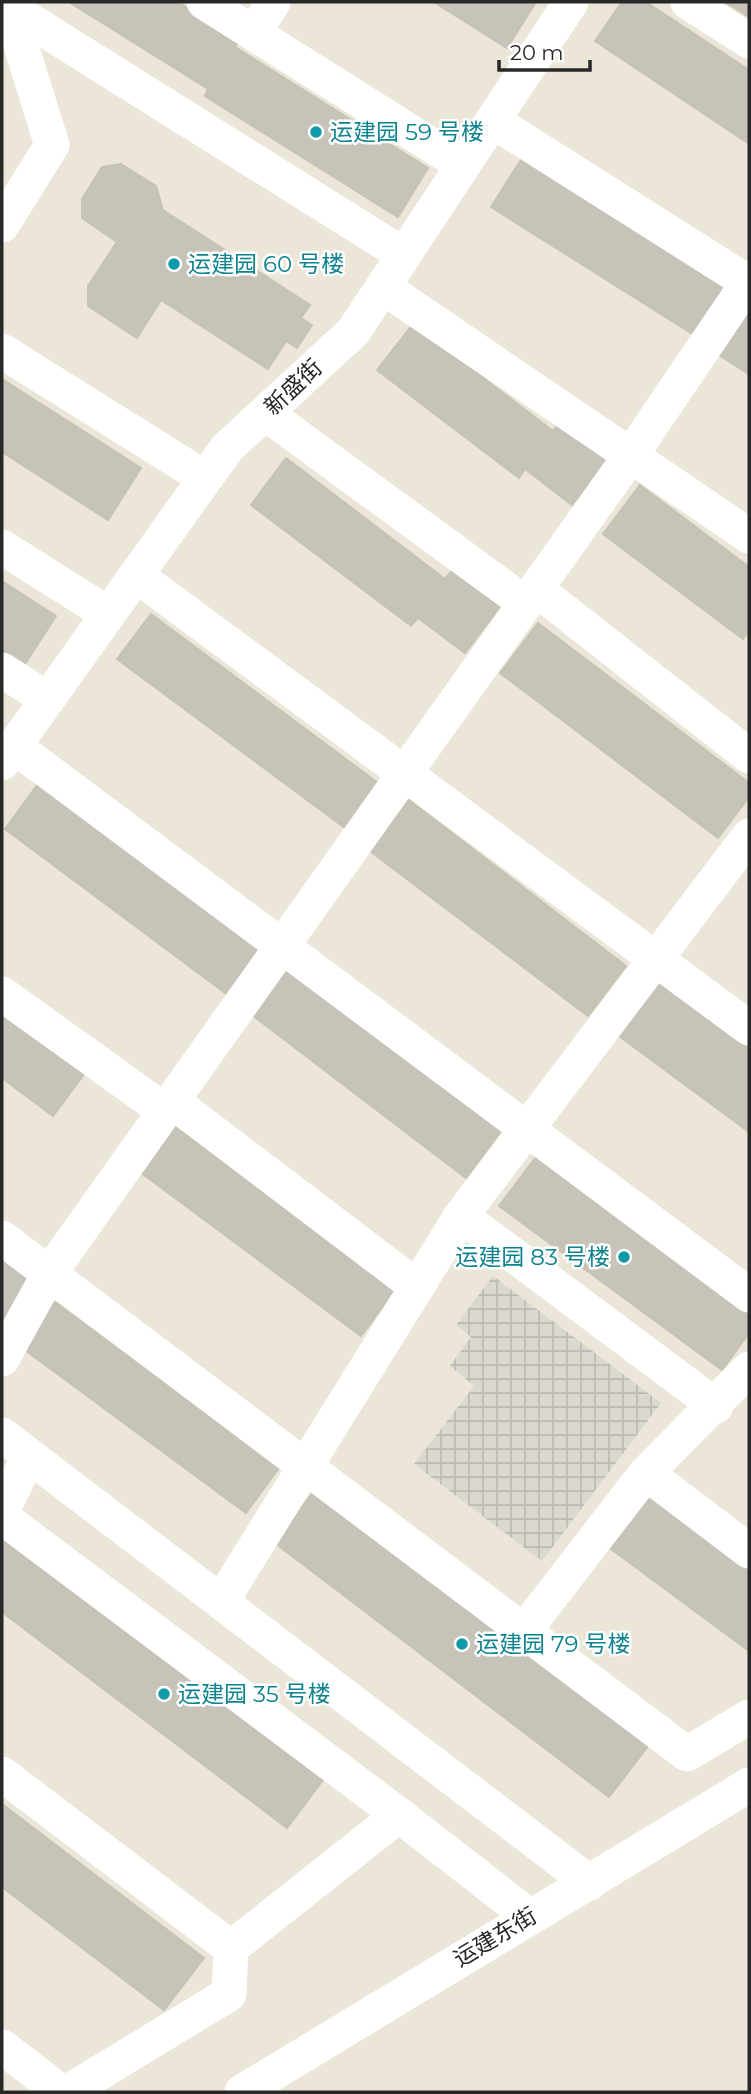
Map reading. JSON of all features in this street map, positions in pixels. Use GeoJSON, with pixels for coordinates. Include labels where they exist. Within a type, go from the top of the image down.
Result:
{"type":"FeatureCollection","features":[{"type":"Feature","properties":{"kind":"street"},"geometry":{"type":"LineString","coordinates":[[204,2],[463,165]]}},
{"type":"Feature","properties":{"kind":"street"},"geometry":{"type":"LineString","coordinates":[[254,33],[273,2]]}},
{"type":"Feature","properties":{"kind":"street","name":"新盛街"},"geometry":{"type":"LineString","coordinates":[[8,754],[227,447],[353,332],[571,2]]}},
{"type":"Feature","properties":{"kind":"street"},"geometry":{"type":"LineString","coordinates":[[688,2],[749,41]]}},
{"type":"Feature","properties":{"kind":"street"},"geometry":{"type":"LineString","coordinates":[[2,225],[52,145],[7,4]]}},
{"type":"Feature","properties":{"kind":"street"},"geometry":{"type":"LineString","coordinates":[[7,4],[404,255]]}},
{"type":"Feature","properties":{"kind":"street"},"geometry":{"type":"LineString","coordinates":[[2,1359],[50,1274],[631,455],[749,282],[493,121]]}},
{"type":"Feature","properties":{"kind":"street"},"geometry":{"type":"LineString","coordinates":[[383,287],[749,536]]}},
{"type":"Feature","properties":{"kind":"street"},"geometry":{"type":"LineString","coordinates":[[2,351],[205,478]]}},
{"type":"Feature","properties":{"kind":"street"},"geometry":{"type":"LineString","coordinates":[[265,412],[531,596],[749,756]]}},
{"type":"Feature","properties":{"kind":"street"},"geometry":{"type":"LineString","coordinates":[[2,547],[108,614]]}},
{"type":"Feature","properties":{"kind":"street"},"geometry":{"type":"LineString","coordinates":[[136,575],[749,1028]]}},
{"type":"Feature","properties":{"kind":"street"},"geometry":{"type":"LineString","coordinates":[[2,670],[47,699]]}},
{"type":"Feature","properties":{"kind":"street"},"geometry":{"type":"LineString","coordinates":[[8,754],[282,946],[749,1295]]}},
{"type":"Feature","properties":{"kind":"street"},"geometry":{"type":"LineString","coordinates":[[221,1602],[461,1216],[749,836]]}},
{"type":"Feature","properties":{"kind":"street"},"geometry":{"type":"LineString","coordinates":[[2,994],[168,1106],[417,1287]]}},
{"type":"Feature","properties":{"kind":"street"},"geometry":{"type":"LineString","coordinates":[[461,1216],[716,1406]]}},
{"type":"Feature","properties":{"kind":"street"},"geometry":{"type":"LineString","coordinates":[[2,1238],[687,1754],[749,1717]]}},
{"type":"Feature","properties":{"kind":"street"},"geometry":{"type":"LineString","coordinates":[[524,1631],[646,1473],[716,1406],[749,1369]]}},
{"type":"Feature","properties":{"kind":"street"},"geometry":{"type":"LineString","coordinates":[[2,1511],[15,1446],[590,1883]]}},
{"type":"Feature","properties":{"kind":"street"},"geometry":{"type":"LineString","coordinates":[[646,1473],[749,1551]]}},
{"type":"Feature","properties":{"kind":"street"},"geometry":{"type":"LineString","coordinates":[[2,1517],[529,1916]]}},
{"type":"Feature","properties":{"kind":"street"},"geometry":{"type":"LineString","coordinates":[[2,1774],[231,1948]]}},
{"type":"Feature","properties":{"kind":"street","name":"运建东街"},"geometry":{"type":"LineString","coordinates":[[242,2092],[749,1785]]}},
{"type":"Feature","properties":{"kind":"street"},"geometry":{"type":"LineString","coordinates":[[68,2092],[229,1994],[231,1948],[399,1815]]}},
{"type":"Feature","properties":{"kind":"street"},"geometry":{"type":"LineString","coordinates":[[2,2048],[61,2092]]}},
{"type":"Feature","properties":{"kind":"shaded area"},"geometry":{"type":"Polygon","coordinates":[[[493,1276],[661,1403],[542,1561],[414,1464],[474,1386],[450,1366],[471,1337],[456,1325],[493,1276]]]}},
{"type":"Feature","properties":{"kind":"building","name":"运建园 59 号楼"},"geometry":{"type":"Polygon","coordinates":[[[69,2],[178,2],[239,40],[235,47],[428,168],[398,217],[205,96],[208,89],[69,2]]]}},
{"type":"Feature","properties":{"kind":"building"},"geometry":{"type":"Polygon","coordinates":[[[434,2],[536,2],[507,48],[434,2]]]}},
{"type":"Feature","properties":{"kind":"building"},"geometry":{"type":"Polygon","coordinates":[[[622,2],[646,2],[749,70],[749,144],[595,41],[622,2]]]}},
{"type":"Feature","properties":{"kind":"building"},"geometry":{"type":"Polygon","coordinates":[[[725,2],[749,2],[749,17],[725,2]]]}},
{"type":"Feature","properties":{"kind":"building"},"geometry":{"type":"Polygon","coordinates":[[[524,155],[727,284],[694,335],[491,207],[524,155]]]}},
{"type":"Feature","properties":{"kind":"building","name":"运建园 60 号楼"},"geometry":{"type":"Polygon","coordinates":[[[121,164],[156,186],[163,210],[310,305],[301,318],[312,325],[297,348],[286,341],[268,369],[161,300],[137,338],[88,306],[88,286],[117,242],[82,218],[82,199],[102,167],[121,164]]]}},
{"type":"Feature","properties":{"kind":"building"},"geometry":{"type":"Polygon","coordinates":[[[749,302],[749,374],[717,354],[749,302]]]}},
{"type":"Feature","properties":{"kind":"building"},"geometry":{"type":"Polygon","coordinates":[[[413,324],[553,431],[562,419],[610,456],[572,505],[525,469],[519,478],[377,370],[413,324]]]}},
{"type":"Feature","properties":{"kind":"building"},"geometry":{"type":"Polygon","coordinates":[[[2,379],[141,468],[108,520],[2,452],[2,379]]]}},
{"type":"Feature","properties":{"kind":"building"},"geometry":{"type":"Polygon","coordinates":[[[286,458],[445,579],[455,567],[503,603],[465,653],[418,618],[411,626],[251,505],[286,458]]]}},
{"type":"Feature","properties":{"kind":"building"},"geometry":{"type":"Polygon","coordinates":[[[640,485],[749,567],[749,636],[746,634],[743,639],[603,534],[640,485]]]}},
{"type":"Feature","properties":{"kind":"building"},"geometry":{"type":"Polygon","coordinates":[[[2,581],[56,616],[23,667],[2,654],[2,581]]]}},
{"type":"Feature","properties":{"kind":"building"},"geometry":{"type":"Polygon","coordinates":[[[151,614],[378,783],[345,828],[117,659],[151,614]]]}},
{"type":"Feature","properties":{"kind":"building"},"geometry":{"type":"Polygon","coordinates":[[[538,623],[749,783],[749,797],[718,838],[500,673],[538,623]]]}},
{"type":"Feature","properties":{"kind":"building"},"geometry":{"type":"Polygon","coordinates":[[[38,784],[265,953],[232,998],[5,829],[38,784]]]}},
{"type":"Feature","properties":{"kind":"building"},"geometry":{"type":"Polygon","coordinates":[[[409,800],[626,966],[588,1016],[370,851],[409,800]]]}},
{"type":"Feature","properties":{"kind":"building"},"geometry":{"type":"Polygon","coordinates":[[[287,962],[504,1127],[466,1178],[248,1012],[287,962]]]}},
{"type":"Feature","properties":{"kind":"building"},"geometry":{"type":"Polygon","coordinates":[[[658,982],[749,1049],[749,1132],[619,1036],[658,982]]]}},
{"type":"Feature","properties":{"kind":"building"},"geometry":{"type":"Polygon","coordinates":[[[2,1008],[87,1070],[53,1116],[2,1078],[2,1008]]]}},
{"type":"Feature","properties":{"kind":"building"},"geometry":{"type":"Polygon","coordinates":[[[174,1126],[395,1290],[361,1336],[140,1172],[174,1126]]]}},
{"type":"Feature","properties":{"kind":"building","name":"运建园 83 号楼"},"geometry":{"type":"Polygon","coordinates":[[[539,1153],[749,1308],[749,1333],[722,1370],[499,1206],[539,1153]]]}},
{"type":"Feature","properties":{"kind":"building"},"geometry":{"type":"Polygon","coordinates":[[[2,1256],[33,1279],[2,1321],[2,1256]]]}},
{"type":"Feature","properties":{"kind":"building"},"geometry":{"type":"Polygon","coordinates":[[[55,1302],[279,1468],[246,1513],[21,1347],[55,1302]]]}},
{"type":"Feature","properties":{"kind":"building"},"geometry":{"type":"Polygon","coordinates":[[[642,1490],[749,1569],[749,1651],[603,1543],[642,1490]]]}},
{"type":"Feature","properties":{"kind":"building","name":"运建园 79 号楼"},"geometry":{"type":"Polygon","coordinates":[[[314,1491],[649,1745],[609,1797],[275,1543],[314,1491]]]}},
{"type":"Feature","properties":{"kind":"building","name":"运建园 35 号楼"},"geometry":{"type":"Polygon","coordinates":[[[9,1535],[326,1776],[287,1828],[2,1612],[2,1545],[9,1535]]]}},
{"type":"Feature","properties":{"kind":"building"},"geometry":{"type":"Polygon","coordinates":[[[2,1804],[204,1958],[164,2010],[2,1887],[2,1804]]]}},
{"type":"Feature","properties":{"kind":"place","name":"运建园 59 号楼"},"geometry":{"type":"Point","coordinates":[316,132]}},
{"type":"Feature","properties":{"kind":"place","name":"运建园 60 号楼"},"geometry":{"type":"Point","coordinates":[174,264]}},
{"type":"Feature","properties":{"kind":"place","name":"运建园 83 号楼"},"geometry":{"type":"Point","coordinates":[624,1257]}},
{"type":"Feature","properties":{"kind":"place","name":"运建园 79 号楼"},"geometry":{"type":"Point","coordinates":[462,1644]}},
{"type":"Feature","properties":{"kind":"place","name":"运建园 35 号楼"},"geometry":{"type":"Point","coordinates":[164,1694]}}]}
